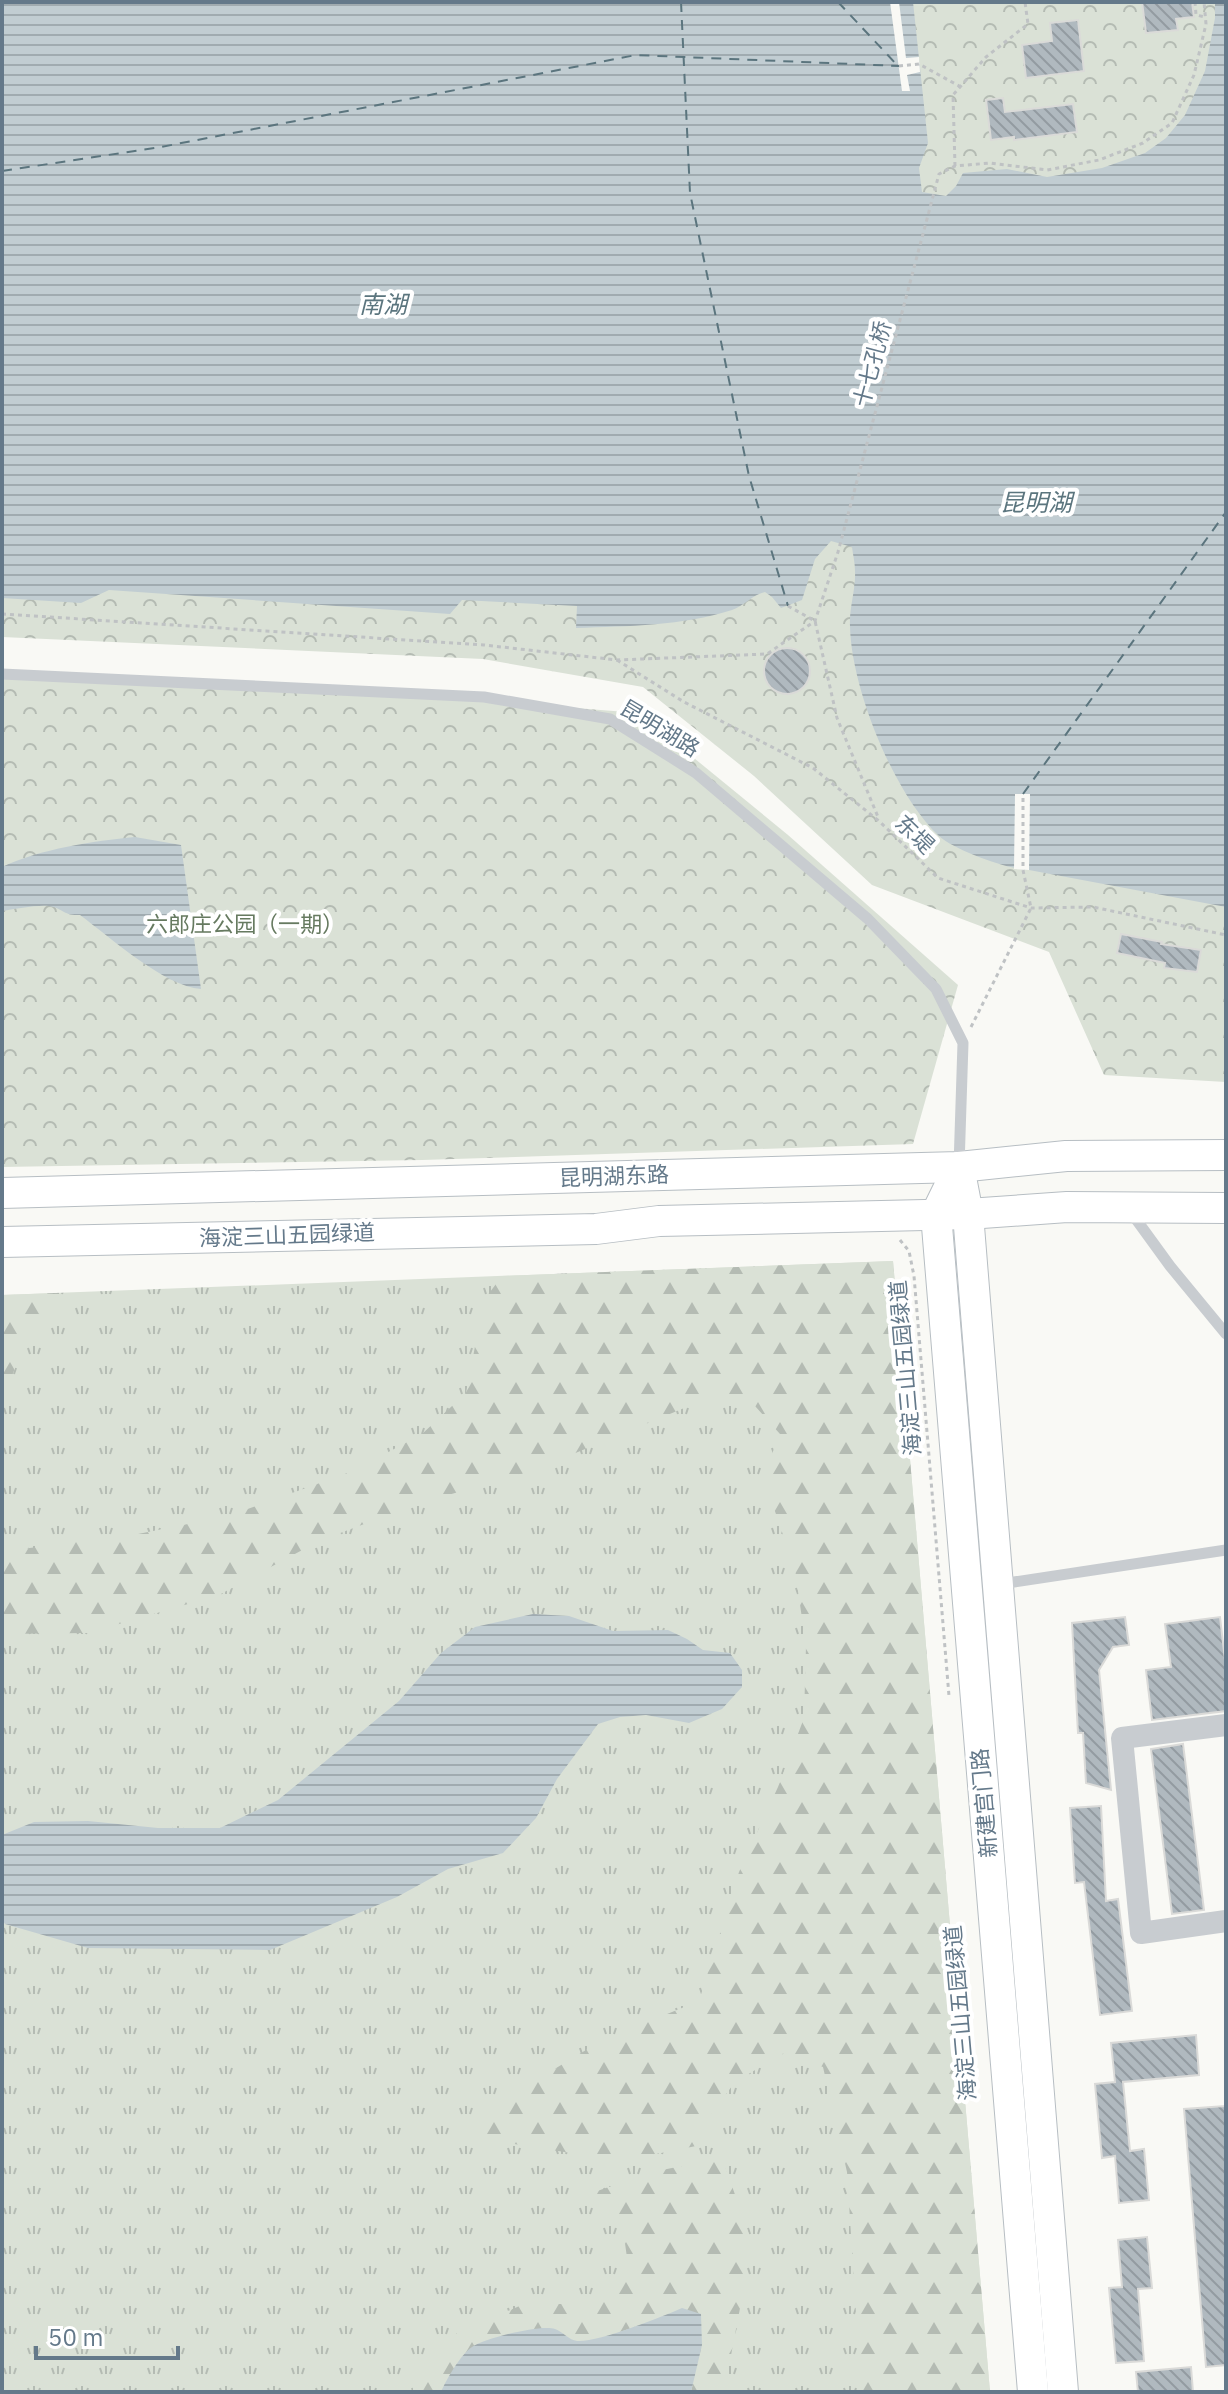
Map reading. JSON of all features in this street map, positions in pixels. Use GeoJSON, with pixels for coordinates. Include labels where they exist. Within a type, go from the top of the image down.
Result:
{"type":"FeatureCollection","features":[{"type":"Feature","properties":{"kind":"street","name":"昆明湖东路"},"geometry":{"type":"LineString","coordinates":[[2,1193],[959,1167],[1066,1156],[1226,1155]]}},
{"type":"Feature","properties":{"kind":"street"},"geometry":{"type":"LineString","coordinates":[[936,1214],[959,1167]]}},
{"type":"Feature","properties":{"kind":"street","name":"新建宫门路"},"geometry":{"type":"LineString","coordinates":[[959,1167],[968,1214],[1063,2392]]}},
{"type":"Feature","properties":{"kind":"street"},"geometry":{"type":"LineString","coordinates":[[2,1242],[596,1229],[659,1221],[968,1214],[1067,1207],[1226,1208]]}},
{"type":"Feature","properties":{"kind":"street","name":"新建宫门路"},"geometry":{"type":"LineString","coordinates":[[936,1214],[1033,2392]]}},
{"type":"Feature","properties":{"kind":"street"},"geometry":{"type":"LineString","coordinates":[[1226,1725],[1122,1738],[1141,1933],[1226,1921]]}},
{"type":"Feature","properties":{"kind":"lane","name":"昆明湖路"},"geometry":{"type":"LineString","coordinates":[[2,674],[484,697],[610,719],[696,773],[868,919],[936,989],[963,1043],[959,1167]]}},
{"type":"Feature","properties":{"kind":"lane"},"geometry":{"type":"LineString","coordinates":[[1127,1207],[1226,1334]]}},
{"type":"Feature","properties":{"kind":"lane"},"geometry":{"type":"LineString","coordinates":[[998,1584],[1226,1550]]}},
{"type":"Feature","properties":{"kind":"path"},"geometry":{"type":"LineString","coordinates":[[1025,2],[1028,24],[986,57],[953,95],[955,166],[990,163],[1047,170],[1099,160],[1143,143],[1172,123],[1194,75],[1206,24],[1204,2]]}},
{"type":"Feature","properties":{"kind":"path"},"geometry":{"type":"LineString","coordinates":[[1195,2],[1196,15],[1205,17]]}},
{"type":"Feature","properties":{"kind":"path"},"geometry":{"type":"LineString","coordinates":[[899,66],[919,64],[961,87]]}},
{"type":"Feature","properties":{"kind":"path","name":"十七孔桥"},"geometry":{"type":"LineString","coordinates":[[815,621],[838,552],[939,174],[955,166]]}},
{"type":"Feature","properties":{"kind":"path"},"geometry":{"type":"LineString","coordinates":[[788,606],[815,621],[837,718],[879,821]]}},
{"type":"Feature","properties":{"kind":"path"},"geometry":{"type":"LineString","coordinates":[[2,614],[484,645],[617,660],[767,654],[815,621]]}},
{"type":"Feature","properties":{"kind":"path","name":"东堤"},"geometry":{"type":"LineString","coordinates":[[617,660],[684,702],[813,768],[879,821],[938,878],[1031,908],[1093,907],[1226,935]]}},
{"type":"Feature","properties":{"kind":"path"},"geometry":{"type":"LineString","coordinates":[[963,1043],[1031,908],[1023,870],[1023,794]]}},
{"type":"Feature","properties":{"kind":"path","name":"海淀三山五园绿道"},"geometry":{"type":"LineString","coordinates":[[898,1238],[909,1251],[914,1276],[950,1700]]}},
{"type":"Feature","properties":{"kind":"green space"},"geometry":{"type":"Polygon","coordinates":[[[2,2],[1226,2],[1226,1082],[1104,1075],[1049,952],[872,885],[754,776],[643,687],[483,659],[2,637],[2,2]]]}},
{"type":"Feature","properties":{"kind":"green space","name":"六郎庄公园（一期）"},"geometry":{"type":"Polygon","coordinates":[[[2,674],[372,692],[639,713],[788,835],[958,985],[913,1144],[422,1160],[2,1167],[2,674]]]}},
{"type":"Feature","properties":{"kind":"green space"},"geometry":{"type":"Polygon","coordinates":[[[893,1261],[990,2392],[2,2392],[2,1295],[893,1261]]]}},
{"type":"Feature","properties":{"kind":"green space"},"geometry":{"type":"Polygon","coordinates":[[[893,1261],[990,2392],[861,2392],[847,2172],[823,2067],[784,2053],[735,2082],[710,2116],[696,2146],[621,2161],[489,2140],[470,2120],[601,2041],[699,2001],[739,1872],[778,1787],[804,1718],[806,1646],[795,1570],[763,1476],[780,1434],[746,1396],[706,1399],[532,1471],[420,1503],[319,1541],[219,1595],[88,1633],[2,1634],[2,1544],[22,1549],[138,1534],[228,1516],[353,1471],[422,1434],[466,1393],[484,1300],[502,1276],[893,1261]]]}},
{"type":"Feature","properties":{"kind":"green space"},"geometry":{"type":"Polygon","coordinates":[[[58,1293],[33,1321],[2,1402],[2,1295],[58,1293]]]}},
{"type":"Feature","properties":{"kind":"green space"},"geometry":{"type":"Polygon","coordinates":[[[722,2158],[749,2234],[745,2282],[724,2392],[691,2392],[702,2345],[682,2308],[629,2329],[585,2341],[567,2338],[553,2328],[445,2381],[441,2392],[413,2392],[413,2383],[457,2333],[524,2304],[590,2304],[630,2279],[622,2222],[580,2197],[652,2172],[722,2158]]]}},
{"type":"Feature","properties":{"kind":"water","name":"南湖"},"geometry":{"type":"Polygon","coordinates":[[[2,2],[913,2],[928,143],[919,168],[922,192],[946,196],[963,173],[1007,169],[1047,177],[1102,168],[1145,153],[1166,138],[1185,115],[1205,71],[1215,2],[1226,2],[1226,907],[1008,866],[969,853],[939,836],[906,794],[866,708],[852,651],[850,619],[855,565],[852,547],[831,541],[815,559],[802,600],[781,608],[765,592],[736,608],[713,615],[635,626],[576,628],[577,606],[462,600],[450,614],[109,590],[81,603],[2,598],[2,2]]]}},
{"type":"Feature","properties":{"kind":"water"},"geometry":{"type":"Polygon","coordinates":[[[135,837],[181,845],[201,989],[186,986],[155,970],[80,915],[49,906],[2,911],[2,867],[50,851],[135,837]]]}},
{"type":"Feature","properties":{"kind":"water"},"geometry":{"type":"Polygon","coordinates":[[[533,1614],[569,1616],[613,1631],[668,1630],[703,1650],[730,1653],[742,1670],[742,1687],[722,1709],[689,1723],[646,1715],[620,1717],[598,1724],[557,1779],[536,1818],[503,1853],[448,1869],[397,1897],[270,1950],[88,1948],[5,1924],[2,1919],[2,1835],[34,1822],[88,1821],[158,1828],[220,1828],[278,1800],[399,1701],[441,1653],[475,1627],[533,1614]]]}},
{"type":"Feature","properties":{"kind":"water"},"geometry":{"type":"Polygon","coordinates":[[[682,2308],[701,2314],[702,2345],[691,2392],[441,2392],[463,2355],[472,2347],[489,2340],[526,2330],[548,2328],[574,2340],[586,2341],[629,2329],[682,2308]]]}},
{"type":"Feature","properties":{"kind":"pier"},"geometry":{"type":"Polygon","coordinates":[[[890,2],[899,2],[906,58],[919,57],[920,72],[907,75],[910,91],[902,91],[890,2]]]}},
{"type":"Feature","properties":{"kind":"pier"},"geometry":{"type":"Polygon","coordinates":[[[1015,794],[1030,794],[1029,870],[1014,869],[1015,794]]]}},
{"type":"Feature","properties":{"kind":"building"},"geometry":{"type":"Polygon","coordinates":[[[1142,2],[1192,2],[1194,17],[1176,19],[1178,30],[1146,33],[1142,2]]]}},
{"type":"Feature","properties":{"kind":"building"},"geometry":{"type":"Polygon","coordinates":[[[1078,20],[1084,71],[1026,78],[1022,45],[1052,41],[1050,23],[1078,20]]]}},
{"type":"Feature","properties":{"kind":"building"},"geometry":{"type":"Polygon","coordinates":[[[1003,98],[1005,112],[1073,104],[1077,132],[991,140],[986,100],[1003,98]]]}},
{"type":"Feature","properties":{"kind":"building"},"geometry":{"type":"Polygon","coordinates":[[[787,648],[803,655],[810,671],[803,687],[787,694],[771,687],[764,671],[771,655],[787,648]]]}},
{"type":"Feature","properties":{"kind":"building"},"geometry":{"type":"Polygon","coordinates":[[[1121,934],[1201,950],[1197,972],[1164,968],[1165,963],[1117,953],[1121,934]]]}},
{"type":"Feature","properties":{"kind":"building"},"geometry":{"type":"Polygon","coordinates":[[[1125,1617],[1129,1645],[1113,1647],[1099,1670],[1111,1790],[1086,1783],[1083,1733],[1078,1733],[1072,1623],[1125,1617]]]}},
{"type":"Feature","properties":{"kind":"building"},"geometry":{"type":"Polygon","coordinates":[[[1220,1617],[1226,1669],[1226,1711],[1152,1720],[1146,1670],[1171,1667],[1165,1624],[1220,1617]]]}},
{"type":"Feature","properties":{"kind":"building"},"geometry":{"type":"Polygon","coordinates":[[[1183,1744],[1204,1910],[1172,1914],[1151,1749],[1183,1744]]]}},
{"type":"Feature","properties":{"kind":"building"},"geometry":{"type":"Polygon","coordinates":[[[1101,1806],[1106,1901],[1118,1899],[1132,2011],[1100,2015],[1084,1882],[1075,1883],[1070,1808],[1101,1806]]]}},
{"type":"Feature","properties":{"kind":"building"},"geometry":{"type":"Polygon","coordinates":[[[1196,2035],[1199,2075],[1123,2082],[1130,2151],[1144,2149],[1149,2200],[1119,2203],[1115,2156],[1102,2158],[1095,2084],[1115,2082],[1111,2043],[1196,2035]]]}},
{"type":"Feature","properties":{"kind":"building"},"geometry":{"type":"Polygon","coordinates":[[[1225,2106],[1226,2365],[1206,2367],[1184,2109],[1225,2106]]]}},
{"type":"Feature","properties":{"kind":"building"},"geometry":{"type":"Polygon","coordinates":[[[1147,2237],[1152,2288],[1138,2289],[1144,2361],[1116,2363],[1109,2288],[1122,2287],[1118,2240],[1147,2237]]]}},
{"type":"Feature","properties":{"kind":"building"},"geometry":{"type":"Polygon","coordinates":[[[1191,2367],[1193,2392],[1138,2392],[1136,2372],[1191,2367]]]}},
{"type":"Feature","properties":{"kind":"ferry route"},"geometry":{"type":"LineString","coordinates":[[681,2],[690,193],[749,476],[788,606]]}},
{"type":"Feature","properties":{"kind":"ferry route"},"geometry":{"type":"LineString","coordinates":[[838,2],[898,66]]}},
{"type":"Feature","properties":{"kind":"ferry route"},"geometry":{"type":"LineString","coordinates":[[2,171],[161,147],[636,55],[899,66]]}},
{"type":"Feature","properties":{"kind":"ferry route"},"geometry":{"type":"LineString","coordinates":[[1023,794],[1226,512]]}},
{"type":"Feature","properties":{"kind":"water label","name":"昆明湖"},"geometry":{"type":"Point","coordinates":[1036,503]}}]}
